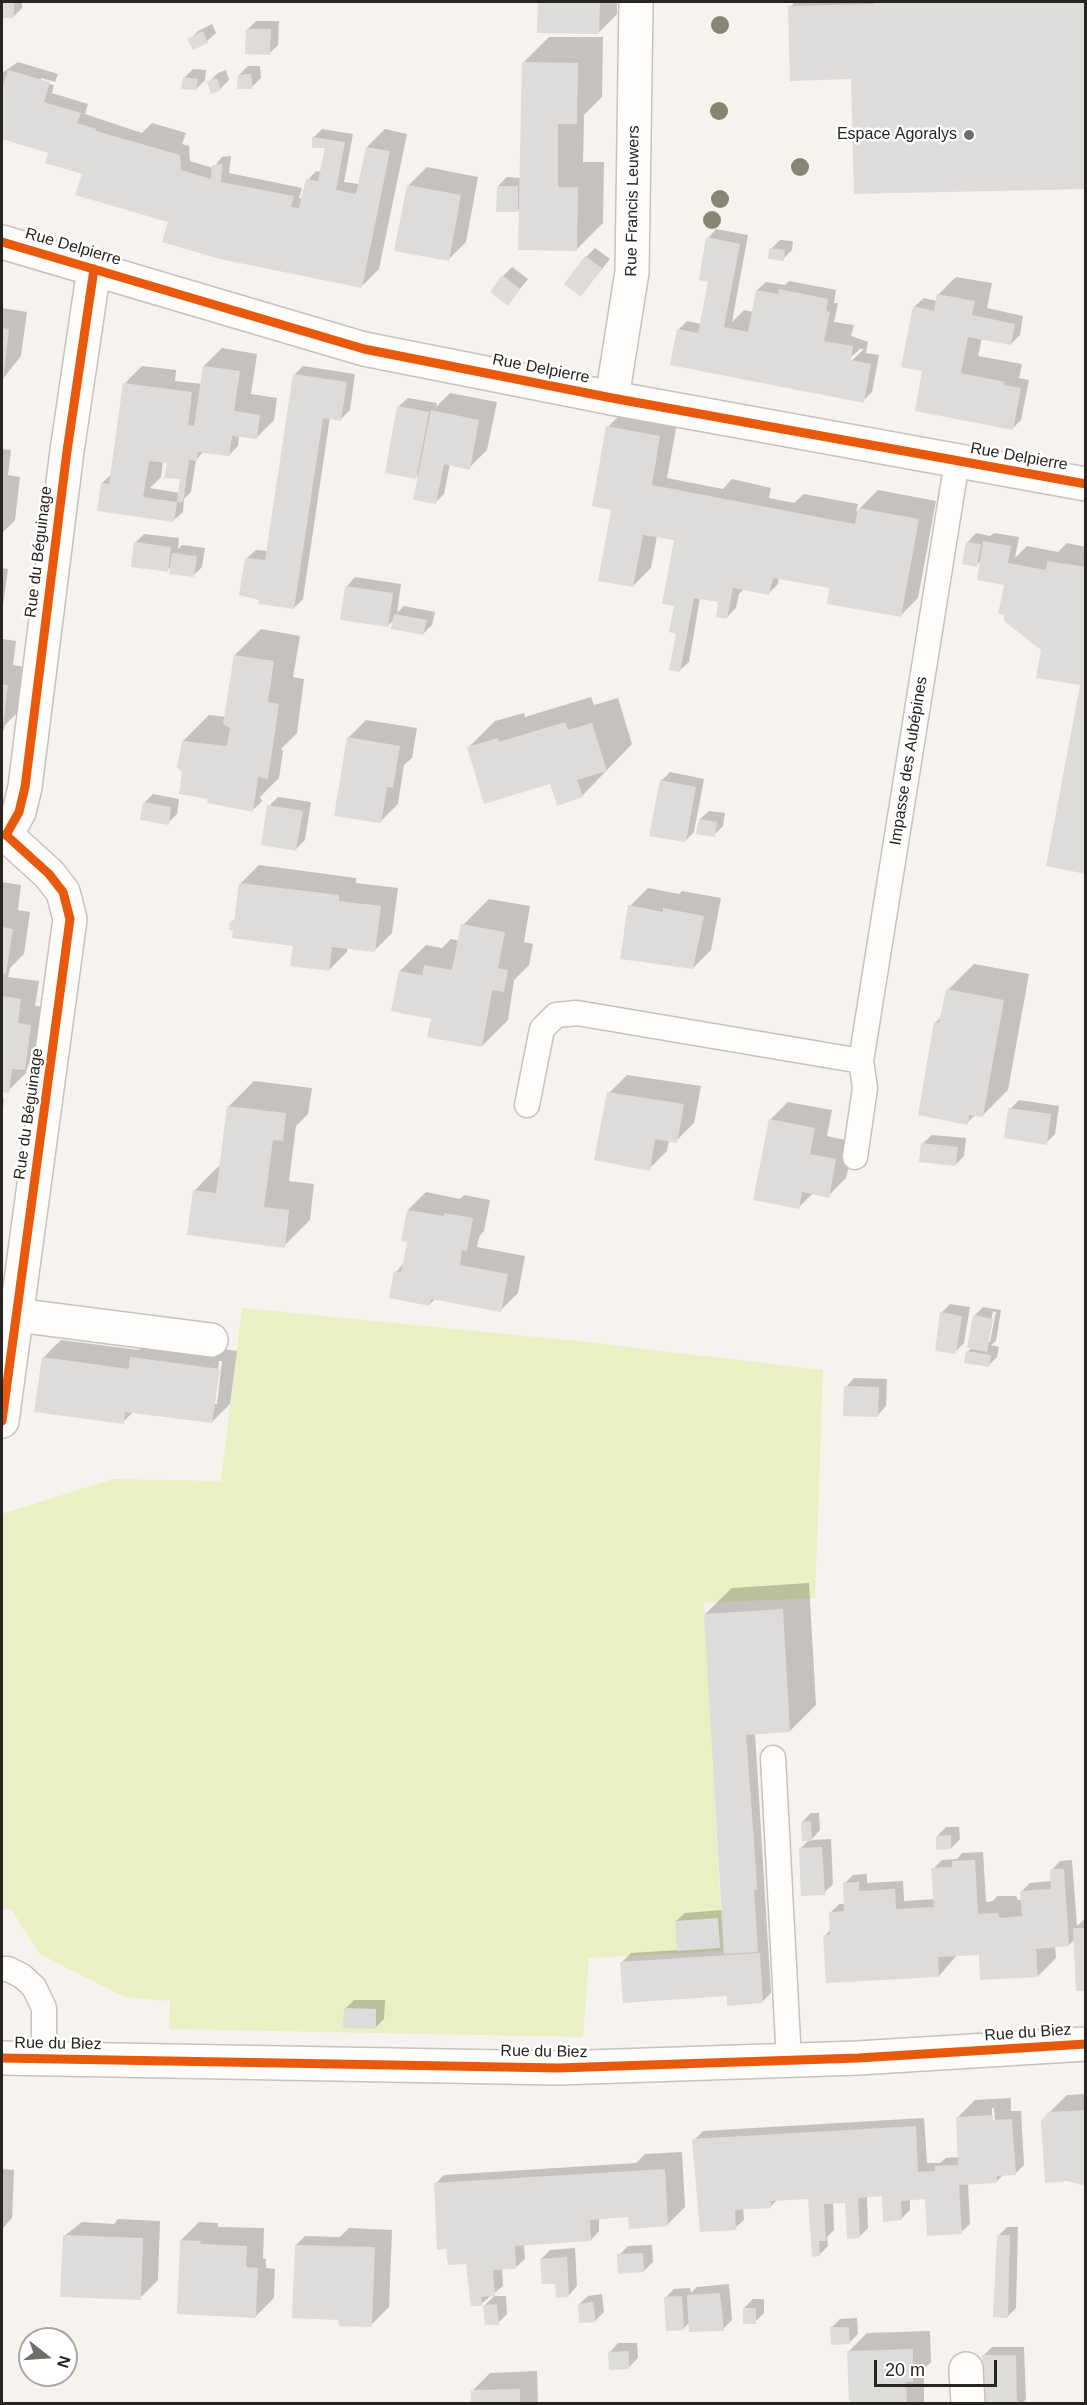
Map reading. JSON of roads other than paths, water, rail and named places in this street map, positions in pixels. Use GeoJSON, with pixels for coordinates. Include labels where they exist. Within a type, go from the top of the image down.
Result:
{"type":"FeatureCollection","features":[{"type":"Feature","properties":{"kind":"street","name":"Rue Francis Leuwers"},"geometry":{"type":"LineString","coordinates":[[612,398],[632,272],[636,2]]}},
{"type":"Feature","properties":{"kind":"street","name":"Rue Delpierre"},"geometry":{"type":"LineString","coordinates":[[2,242],[364,349],[612,398],[957,461],[1085,480]]}},
{"type":"Feature","properties":{"kind":"street","name":"Rue du Béguinage"},"geometry":{"type":"LineString","coordinates":[[2,1422],[70,919],[63,891],[49,874],[4,836],[19,813],[25,788],[67,451],[94,269]]}},
{"type":"Feature","properties":{"kind":"street"},"geometry":{"type":"LineString","coordinates":[[16,1315],[212,1340]]}},
{"type":"Feature","properties":{"kind":"street","name":"Rue du Biez"},"geometry":{"type":"LineString","coordinates":[[2,2058],[558,2068],[789,2061],[1086,2044]]}},
{"type":"Feature","properties":{"kind":"street"},"geometry":{"type":"LineString","coordinates":[[966,2369],[968,2403]]}},
{"type":"Feature","properties":{"kind":"lane","name":"Impasse des Aubépines"},"geometry":{"type":"LineString","coordinates":[[855,1157],[866,1088],[861,1061],[957,461]]}},
{"type":"Feature","properties":{"kind":"lane"},"geometry":{"type":"LineString","coordinates":[[526,1105],[542,1029],[556,1015],[577,1014],[861,1061]]}},
{"type":"Feature","properties":{"kind":"lane"},"geometry":{"type":"LineString","coordinates":[[773,1758],[789,2061]]}},
{"type":"Feature","properties":{"kind":"lane"},"geometry":{"type":"LineString","coordinates":[[2,1969],[9,1969],[22,1976],[34,1987],[44,2008],[44,2059]]}},
{"type":"Feature","properties":{"kind":"place","name":"Espace Agoralys"},"geometry":{"type":"Point","coordinates":[969,135]}}]}
